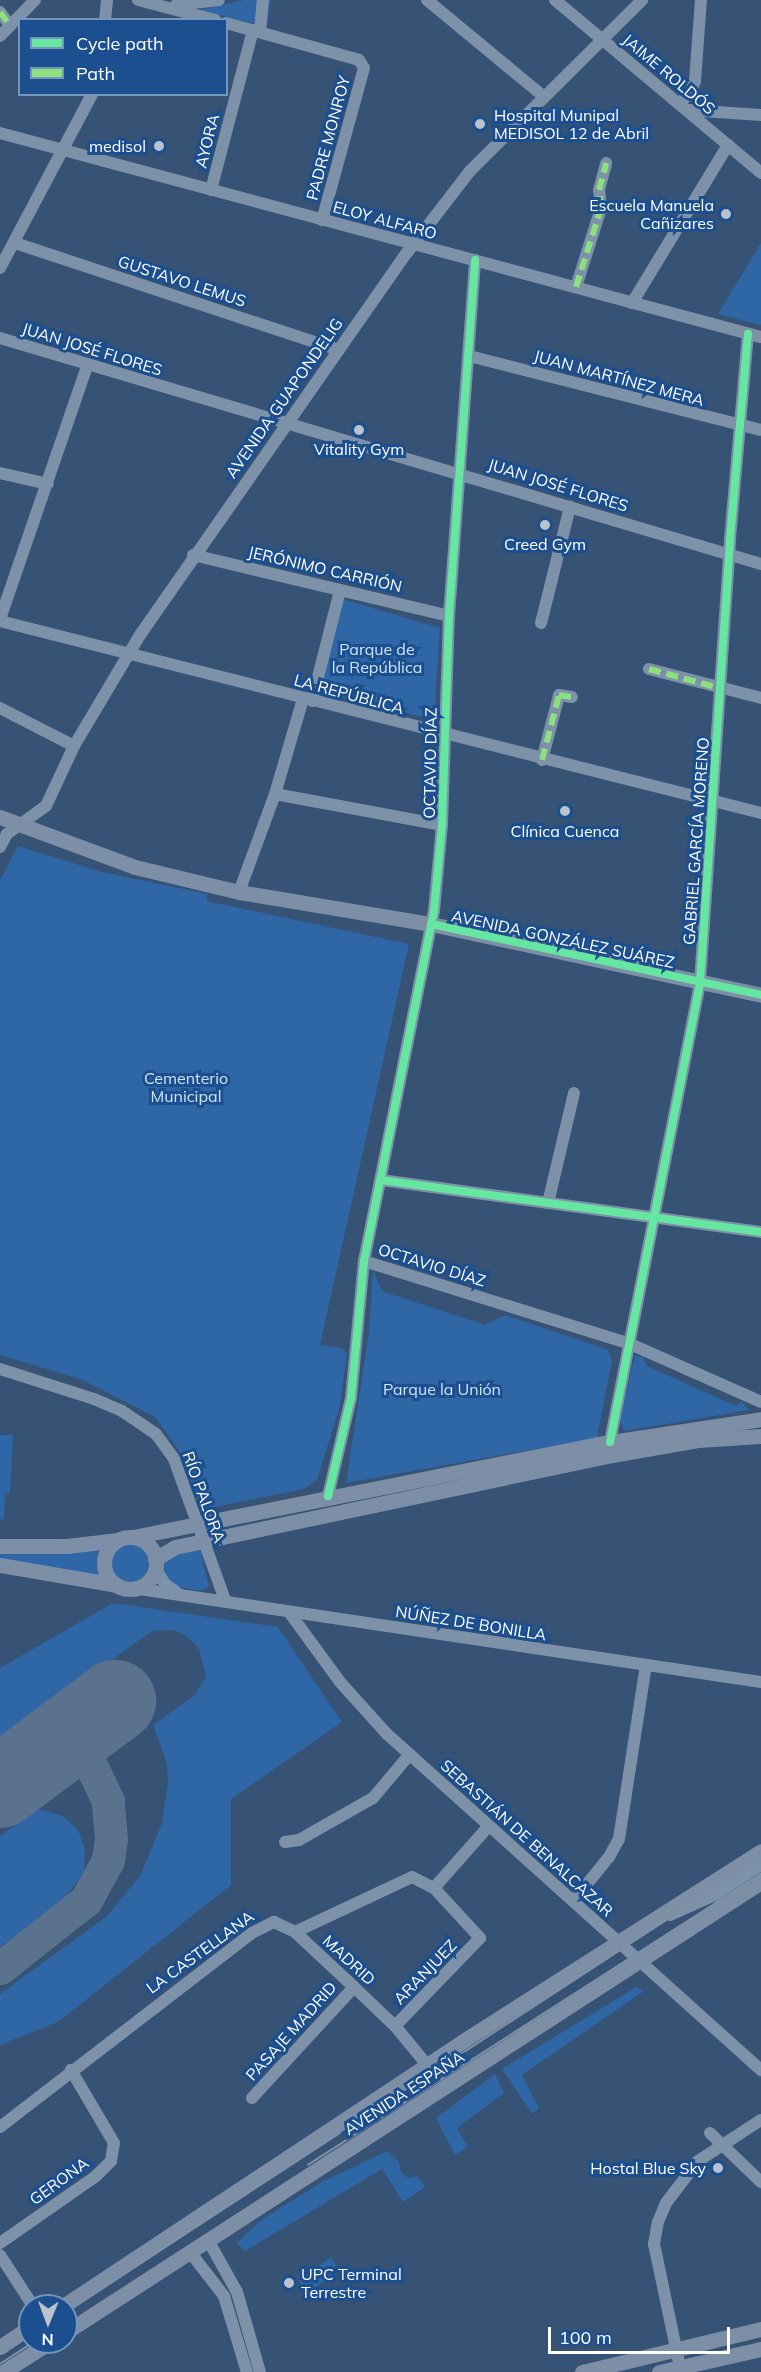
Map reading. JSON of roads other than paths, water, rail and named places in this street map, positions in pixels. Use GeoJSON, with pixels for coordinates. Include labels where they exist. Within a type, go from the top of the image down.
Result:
{"type":"FeatureCollection","features":[{"type":"Feature","properties":{"kind":"main road","name":"AVENIDA GONZÁLEZ SUÁREZ"},"geometry":{"type":"LineString","coordinates":[[0,817],[135,867],[239,892],[431,924],[761,995]]}},
{"type":"Feature","properties":{"kind":"main road"},"geometry":{"type":"LineString","coordinates":[[0,1565],[133,1588],[147,1581],[155,1563],[170,1548],[611,1449],[761,1419]]}},
{"type":"Feature","properties":{"kind":"main road"},"geometry":{"type":"LineString","coordinates":[[0,1546],[67,1546],[126,1538],[328,1496],[611,1449],[761,1436]]}},
{"type":"Feature","properties":{"kind":"main road"},"geometry":{"type":"LineString","coordinates":[[117,1585],[107,1575],[104,1562],[108,1549],[126,1538],[148,1544],[155,1563]]}},
{"type":"Feature","properties":{"kind":"main road","name":"AVENIDA ESPAÑA"},"geometry":{"type":"LineString","coordinates":[[78,2296],[618,1942],[761,1851]]}},
{"type":"Feature","properties":{"kind":"main road","name":"AVENIDA ESPAÑA"},"geometry":{"type":"LineString","coordinates":[[78,2324],[761,1882]]}},
{"type":"Feature","properties":{"kind":"main road"},"geometry":{"type":"LineString","coordinates":[[582,2372],[761,2330]]}},
{"type":"Feature","properties":{"kind":"main road"},"geometry":{"type":"LineString","coordinates":[[0,2346],[18,2335]]}},
{"type":"Feature","properties":{"kind":"main road"},"geometry":{"type":"LineString","coordinates":[[659,2372],[680,2370],[761,2349]]}},
{"type":"Feature","properties":{"kind":"main road"},"geometry":{"type":"LineString","coordinates":[[3,2372],[31,2354]]}},
{"type":"Feature","properties":{"kind":"street"},"geometry":{"type":"LineString","coordinates":[[18,18],[35,0]]}},
{"type":"Feature","properties":{"kind":"street"},"geometry":{"type":"LineString","coordinates":[[105,18],[107,0]]}},
{"type":"Feature","properties":{"kind":"street","name":"AYORA"},"geometry":{"type":"LineString","coordinates":[[212,190],[263,0]]}},
{"type":"Feature","properties":{"kind":"street"},"geometry":{"type":"LineString","coordinates":[[427,0],[543,96]]}},
{"type":"Feature","properties":{"kind":"street","name":"JAIME ROLDÓS"},"geometry":{"type":"LineString","coordinates":[[555,0],[761,173]]}},
{"type":"Feature","properties":{"kind":"street","name":"AVENIDA GUAPONDELIG"},"geometry":{"type":"LineString","coordinates":[[0,848],[7,834],[46,806],[74,746],[129,653],[193,555],[413,245],[470,171],[642,0]]}},
{"type":"Feature","properties":{"kind":"street"},"geometry":{"type":"LineString","coordinates":[[701,0],[695,81],[684,106],[761,115]]}},
{"type":"Feature","properties":{"kind":"street"},"geometry":{"type":"LineString","coordinates":[[144,1],[211,1]]}},
{"type":"Feature","properties":{"kind":"street"},"geometry":{"type":"LineString","coordinates":[[144,1],[208,18]]}},
{"type":"Feature","properties":{"kind":"street"},"geometry":{"type":"LineString","coordinates":[[0,12],[10,27]]}},
{"type":"Feature","properties":{"kind":"street"},"geometry":{"type":"LineString","coordinates":[[0,36],[18,18]]}},
{"type":"Feature","properties":{"kind":"street","name":"PADRE MONROY"},"geometry":{"type":"LineString","coordinates":[[228,24],[359,60],[364,68],[322,220]]}},
{"type":"Feature","properties":{"kind":"street"},"geometry":{"type":"LineString","coordinates":[[0,268],[65,152],[91,96]]}},
{"type":"Feature","properties":{"kind":"street","name":"ELOY ALFARO"},"geometry":{"type":"LineString","coordinates":[[0,133],[761,337]]}},
{"type":"Feature","properties":{"kind":"street"},"geometry":{"type":"LineString","coordinates":[[632,303],[728,145]]}},
{"type":"Feature","properties":{"kind":"street"},"geometry":{"type":"LineString","coordinates":[[576,287],[601,208],[599,190],[606,163]]}},
{"type":"Feature","properties":{"kind":"street","name":"GUSTAVO LEMUS"},"geometry":{"type":"LineString","coordinates":[[15,243],[339,350]]}},
{"type":"Feature","properties":{"kind":"street","name":"OCTAVIO DÍAZ"},"geometry":{"type":"LineString","coordinates":[[476,260],[449,616],[443,736],[442,825],[431,924],[364,1261],[628,1343],[761,1402]]}},
{"type":"Feature","properties":{"kind":"street","name":"GABRIEL GARCÍA MORENO"},"geometry":{"type":"LineString","coordinates":[[611,1449],[606,1430],[622,1355],[628,1343],[700,982],[729,553],[748,334]]}},
{"type":"Feature","properties":{"kind":"street","name":"JUAN JOSÉ FLORES"},"geometry":{"type":"LineString","coordinates":[[0,338],[87,366],[460,473],[761,564]]}},
{"type":"Feature","properties":{"kind":"street","name":"JUAN MARTÍNEZ MERA"},"geometry":{"type":"LineString","coordinates":[[469,356],[761,430]]}},
{"type":"Feature","properties":{"kind":"street"},"geometry":{"type":"LineString","coordinates":[[0,620],[87,366]]}},
{"type":"Feature","properties":{"kind":"street"},"geometry":{"type":"LineString","coordinates":[[0,473],[48,484]]}},
{"type":"Feature","properties":{"kind":"street"},"geometry":{"type":"LineString","coordinates":[[541,623],[570,507]]}},
{"type":"Feature","properties":{"kind":"street","name":"JERÓNIMO CARRIÓN"},"geometry":{"type":"LineString","coordinates":[[193,555],[449,616]]}},
{"type":"Feature","properties":{"kind":"street"},"geometry":{"type":"LineString","coordinates":[[239,892],[308,700],[340,590]]}},
{"type":"Feature","properties":{"kind":"street","name":"LA REPÚBLICA"},"geometry":{"type":"LineString","coordinates":[[0,620],[443,736],[761,813]]}},
{"type":"Feature","properties":{"kind":"street"},"geometry":{"type":"LineString","coordinates":[[649,669],[761,698]]}},
{"type":"Feature","properties":{"kind":"street"},"geometry":{"type":"LineString","coordinates":[[542,760],[559,695],[572,698]]}},
{"type":"Feature","properties":{"kind":"street"},"geometry":{"type":"LineString","coordinates":[[0,708],[74,746]]}},
{"type":"Feature","properties":{"kind":"street"},"geometry":{"type":"LineString","coordinates":[[276,794],[442,825]]}},
{"type":"Feature","properties":{"kind":"street"},"geometry":{"type":"LineString","coordinates":[[548,1203],[574,1093]]}},
{"type":"Feature","properties":{"kind":"street"},"geometry":{"type":"LineString","coordinates":[[381,1180],[761,1232]]}},
{"type":"Feature","properties":{"kind":"street"},"geometry":{"type":"LineString","coordinates":[[328,1496],[351,1398],[364,1261]]}},
{"type":"Feature","properties":{"kind":"street","name":"RÍO PALORA"},"geometry":{"type":"LineString","coordinates":[[0,1369],[94,1399],[144,1424],[174,1458],[225,1600]]}},
{"type":"Feature","properties":{"kind":"street"},"geometry":{"type":"LineString","coordinates":[[155,1563],[165,1584],[177,1592]]}},
{"type":"Feature","properties":{"kind":"street","name":"NÚÑEZ DE BONILLA"},"geometry":{"type":"LineString","coordinates":[[133,1588],[177,1592],[289,1612],[761,1682]]}},
{"type":"Feature","properties":{"kind":"street","name":"SEBASTIÁN DE BENALCAZAR"},"geometry":{"type":"LineString","coordinates":[[289,1612],[355,1700],[410,1754],[487,1828],[574,1900],[761,2070]]}},
{"type":"Feature","properties":{"kind":"street"},"geometry":{"type":"LineString","coordinates":[[574,1900],[609,1857],[618,1839],[646,1665]]}},
{"type":"Feature","properties":{"kind":"street"},"geometry":{"type":"LineString","coordinates":[[285,1842],[299,1840],[373,1797],[410,1754]]}},
{"type":"Feature","properties":{"kind":"street"},"geometry":{"type":"LineString","coordinates":[[295,1932],[412,1877],[434,1888],[487,1828]]}},
{"type":"Feature","properties":{"kind":"street","name":"AVENIDA ESPAÑA"},"geometry":{"type":"LineString","coordinates":[[634,1932],[715,1895],[761,1865]]}},
{"type":"Feature","properties":{"kind":"street","name":"ARANJUEZ"},"geometry":{"type":"LineString","coordinates":[[395,2026],[480,1938],[434,1888]]}},
{"type":"Feature","properties":{"kind":"street","name":"LA CASTELLANA"},"geometry":{"type":"LineString","coordinates":[[0,2127],[263,1924],[274,1922],[295,1932]]}},
{"type":"Feature","properties":{"kind":"street","name":"MADRID"},"geometry":{"type":"LineString","coordinates":[[295,1932],[395,2026],[428,2066]]}},
{"type":"Feature","properties":{"kind":"street","name":"PASAJE MADRID"},"geometry":{"type":"LineString","coordinates":[[252,2098],[354,1987]]}},
{"type":"Feature","properties":{"kind":"street","name":"GERONA"},"geometry":{"type":"LineString","coordinates":[[0,2243],[96,2176],[111,2161],[114,2143],[71,2070]]}},
{"type":"Feature","properties":{"kind":"street"},"geometry":{"type":"LineString","coordinates":[[680,2370],[654,2244],[658,2222],[666,2203],[698,2161],[761,2120]]}},
{"type":"Feature","properties":{"kind":"street"},"geometry":{"type":"LineString","coordinates":[[710,2133],[761,2182]]}},
{"type":"Feature","properties":{"kind":"street"},"geometry":{"type":"LineString","coordinates":[[208,2240],[237,2292],[260,2372]]}},
{"type":"Feature","properties":{"kind":"street"},"geometry":{"type":"LineString","coordinates":[[190,2252],[224,2296],[247,2372]]}},
{"type":"Feature","properties":{"kind":"street"},"geometry":{"type":"LineString","coordinates":[[0,2255],[25,2294]]}},
{"type":"Feature","properties":{"kind":"tram line"},"geometry":{"type":"LineString","coordinates":[[78,2304],[761,1858]]}},
{"type":"Feature","properties":{"kind":"tram line"},"geometry":{"type":"LineString","coordinates":[[308,2165],[761,1874]]}},
{"type":"Feature","properties":{"kind":"tram line"},"geometry":{"type":"LineString","coordinates":[[0,2364],[18,2352]]}},
{"type":"Feature","properties":{"kind":"place","name":"Hospital Munipal MEDISOL 12 de Abril"},"geometry":{"type":"Point","coordinates":[480,124]}},
{"type":"Feature","properties":{"kind":"place","name":"medisol"},"geometry":{"type":"Point","coordinates":[159,146]}},
{"type":"Feature","properties":{"kind":"place","name":"Escuela Manuela Cañizares"},"geometry":{"type":"Point","coordinates":[726,214]}},
{"type":"Feature","properties":{"kind":"place","name":"Vitality Gym"},"geometry":{"type":"Point","coordinates":[359,430]}},
{"type":"Feature","properties":{"kind":"place","name":"Creed Gym"},"geometry":{"type":"Point","coordinates":[545,525]}},
{"type":"Feature","properties":{"kind":"place","name":"Clínica Cuenca"},"geometry":{"type":"Point","coordinates":[565,811]}},
{"type":"Feature","properties":{"kind":"place","name":"Hostal Blue Sky"},"geometry":{"type":"Point","coordinates":[718,2168]}},
{"type":"Feature","properties":{"kind":"place","name":"UPC Terminal Terrestre"},"geometry":{"type":"Point","coordinates":[289,2283]}},
{"type":"Feature","properties":{"kind":"park label","name":"Parque de la República"},"geometry":{"type":"Point","coordinates":[377,658]}},
{"type":"Feature","properties":{"kind":"park label","name":"Cementerio Municipal"},"geometry":{"type":"Point","coordinates":[186,1087]}},
{"type":"Feature","properties":{"kind":"park label","name":"Parque la Unión"},"geometry":{"type":"Point","coordinates":[442,1389]}}]}
